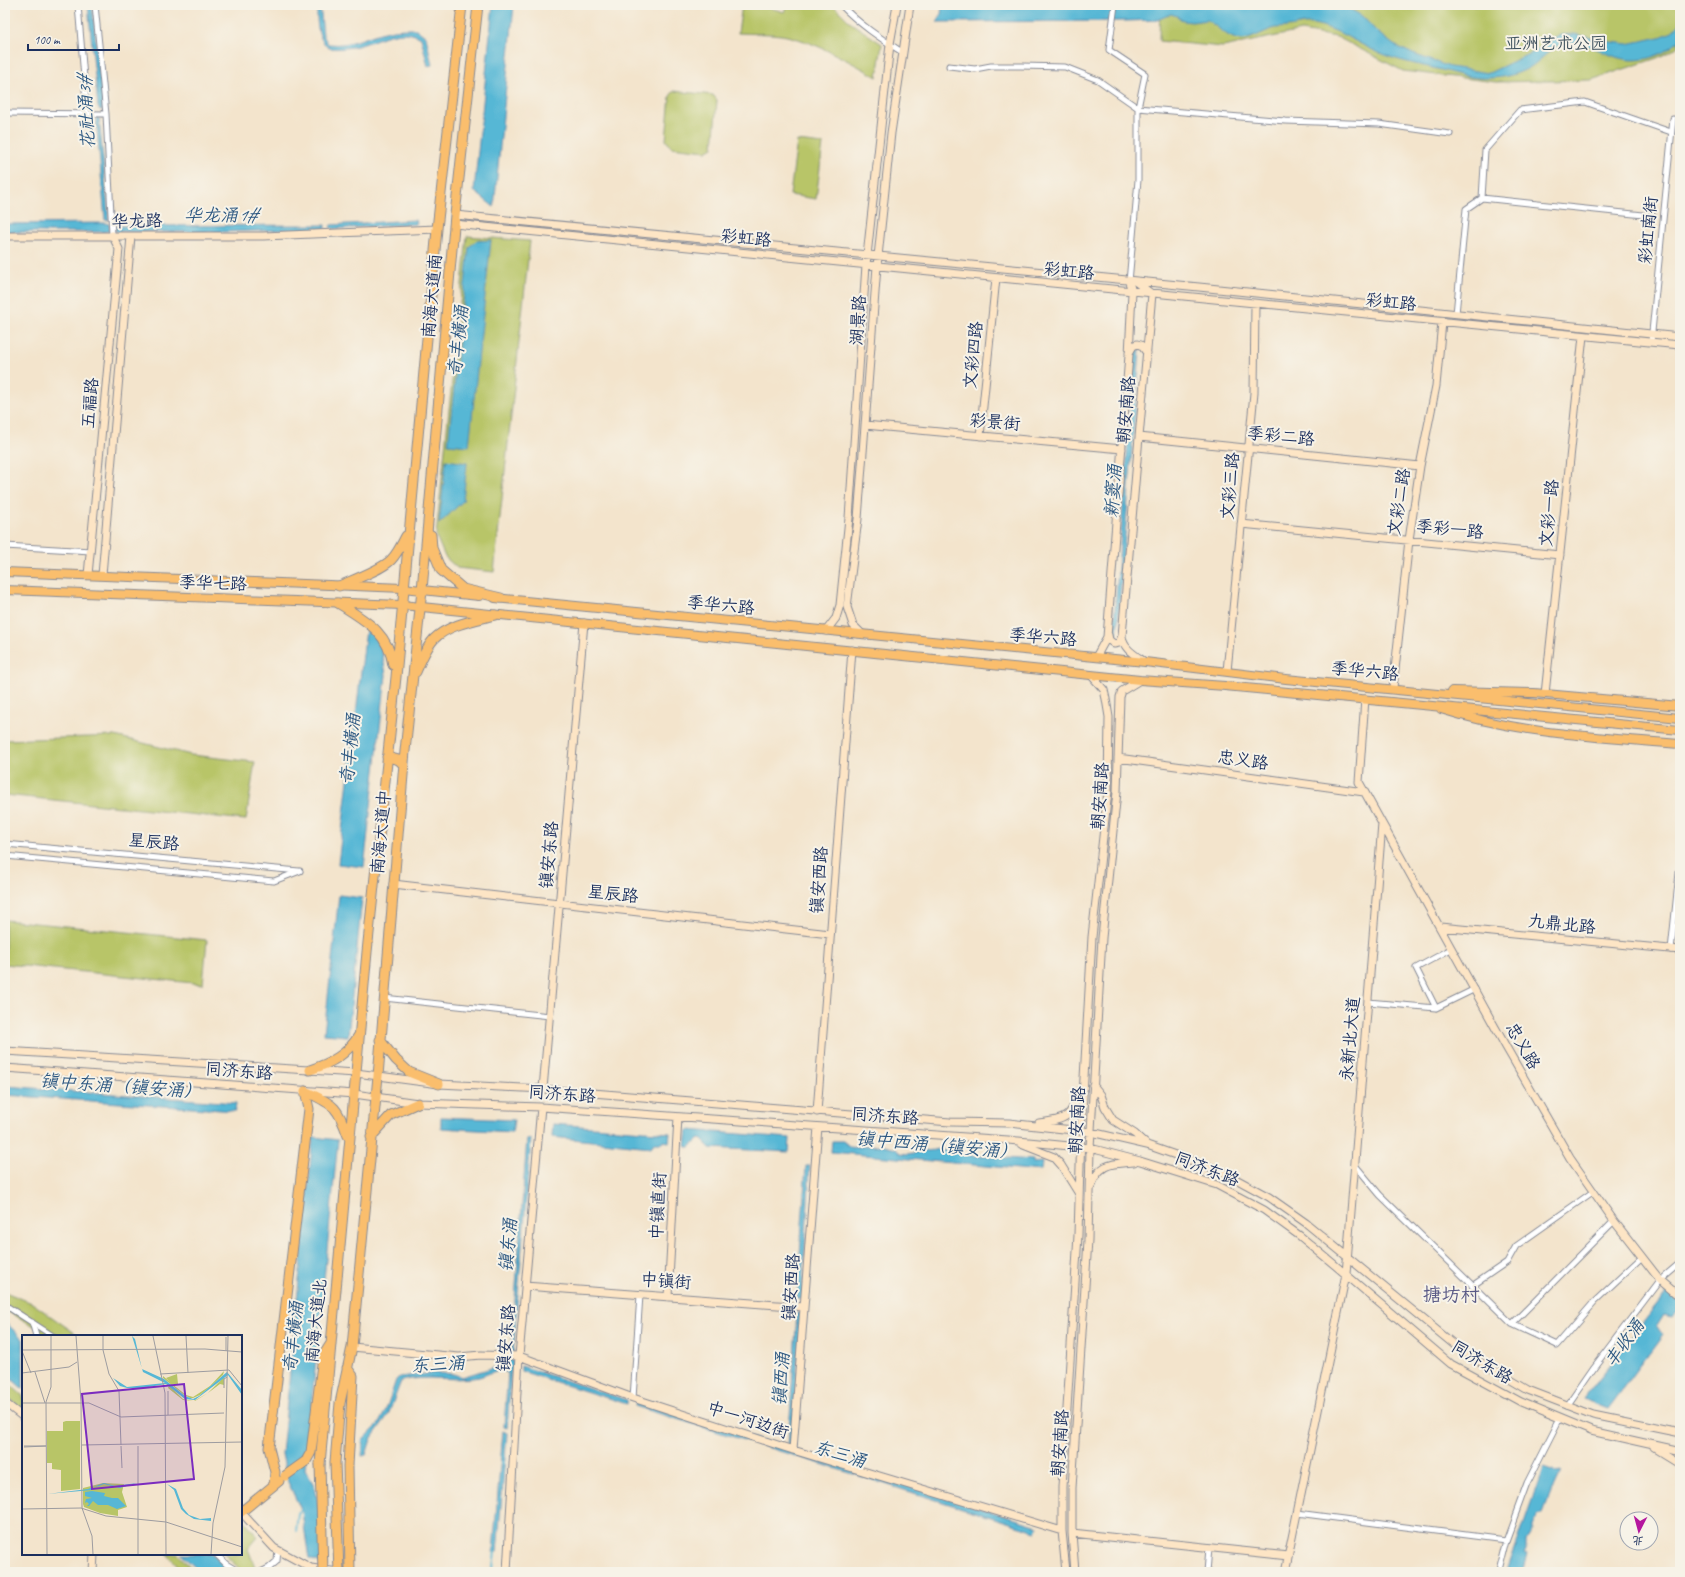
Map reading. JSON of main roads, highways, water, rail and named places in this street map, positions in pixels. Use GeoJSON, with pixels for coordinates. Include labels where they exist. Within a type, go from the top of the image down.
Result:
{"type":"FeatureCollection","features":[{"type":"Feature","properties":{"kind":"highway","name":"南海大道南"},"geometry":{"type":"LineString","coordinates":[[403,588],[437,229],[462,5]]}},
{"type":"Feature","properties":{"kind":"highway","name":"南海大道南"},"geometry":{"type":"LineString","coordinates":[[422,590],[455,220],[478,5]]}},
{"type":"Feature","properties":{"kind":"highway"},"geometry":{"type":"LineString","coordinates":[[428,521],[432,548],[441,570],[463,589],[501,598]]}},
{"type":"Feature","properties":{"kind":"highway"},"geometry":{"type":"LineString","coordinates":[[340,586],[368,574],[390,561],[402,544],[409,527]]}},
{"type":"Feature","properties":{"kind":"highway","name":"南海大道中"},"geometry":{"type":"LineString","coordinates":[[356,1073],[396,677],[403,588]]}},
{"type":"Feature","properties":{"kind":"highway","name":"南海大道中"},"geometry":{"type":"LineString","coordinates":[[371,1137],[378,1076],[404,764],[422,590]]}},
{"type":"Feature","properties":{"kind":"highway"},"geometry":{"type":"LineString","coordinates":[[338,603],[375,628],[386,642],[392,654],[396,677]]}},
{"type":"Feature","properties":{"kind":"highway"},"geometry":{"type":"LineString","coordinates":[[413,680],[423,655],[434,639],[444,631],[495,615]]}},
{"type":"Feature","properties":{"kind":"highway"},"geometry":{"type":"LineString","coordinates":[[387,757],[399,760],[404,764]]}},
{"type":"Feature","properties":{"kind":"highway"},"geometry":{"type":"LineString","coordinates":[[310,1070],[337,1059],[352,1046],[360,1034]]}},
{"type":"Feature","properties":{"kind":"highway"},"geometry":{"type":"LineString","coordinates":[[380,1040],[396,1060],[409,1072],[439,1084]]}},
{"type":"Feature","properties":{"kind":"highway","name":"南海大道北"},"geometry":{"type":"LineString","coordinates":[[323,1572],[320,1464],[356,1073]]}},
{"type":"Feature","properties":{"kind":"highway"},"geometry":{"type":"LineString","coordinates":[[274,1485],[275,1472],[269,1448],[309,1109],[305,1091],[333,1105],[341,1116],[350,1141]]}},
{"type":"Feature","properties":{"kind":"highway"},"geometry":{"type":"LineString","coordinates":[[338,1572],[335,1462],[340,1403],[352,1347],[371,1137],[391,1115],[418,1103]]}},
{"type":"Feature","properties":{"kind":"highway"},"geometry":{"type":"LineString","coordinates":[[242,1511],[306,1461],[311,1452],[323,1356],[330,1344]]}},
{"type":"Feature","properties":{"kind":"highway"},"geometry":{"type":"LineString","coordinates":[[348,1368],[353,1376],[348,1466],[350,1572]]}},
{"type":"Feature","properties":{"kind":"main road","name":"季华七路"},"geometry":{"type":"LineString","coordinates":[[5,572],[403,588]]}},
{"type":"Feature","properties":{"kind":"main road","name":"季华六路"},"geometry":{"type":"LineString","coordinates":[[403,588],[1096,657],[1286,679],[1393,688],[1425,693],[1680,718]]}},
{"type":"Feature","properties":{"kind":"main road","name":"季华七路"},"geometry":{"type":"LineString","coordinates":[[5,590],[402,605],[420,607]]}},
{"type":"Feature","properties":{"kind":"main road","name":"季华六路"},"geometry":{"type":"LineString","coordinates":[[420,607],[1140,680],[1424,704],[1680,730]]}},
{"type":"Feature","properties":{"kind":"main road"},"geometry":{"type":"LineString","coordinates":[[1425,693],[1496,691],[1680,706]]}},
{"type":"Feature","properties":{"kind":"main road"},"geometry":{"type":"LineString","coordinates":[[1424,704],[1462,716],[1512,728],[1680,744]]}},
{"type":"Feature","properties":{"kind":"water"},"geometry":{"type":"Polygon","coordinates":[[[88,5],[92,5],[103,106],[102,110],[98,107],[88,5]]]}},
{"type":"Feature","properties":{"kind":"water"},"geometry":{"type":"Polygon","coordinates":[[[317,5],[320,5],[323,35],[328,44],[345,44],[392,30],[416,29],[426,37],[432,65],[428,66],[421,38],[413,34],[405,33],[389,35],[354,47],[329,48],[319,34],[317,23],[317,5]]]}},
{"type":"Feature","properties":{"kind":"water"},"geometry":{"type":"Polygon","coordinates":[[[493,5],[514,5],[494,207],[474,191],[493,5]]]}},
{"type":"Feature","properties":{"kind":"water"},"geometry":{"type":"Polygon","coordinates":[[[942,5],[1343,5],[1362,16],[1378,33],[1394,45],[1413,54],[1450,67],[1489,73],[1537,50],[1560,35],[1574,34],[1627,44],[1660,37],[1670,33],[1680,24],[1680,40],[1666,51],[1658,55],[1650,58],[1633,60],[1616,57],[1582,44],[1564,44],[1554,48],[1532,66],[1517,73],[1494,78],[1477,78],[1393,58],[1377,52],[1330,29],[1314,24],[1274,28],[1248,39],[1241,40],[1228,35],[1207,20],[1192,22],[1183,21],[1177,16],[1171,14],[1157,20],[937,22],[941,15],[942,5]]]}},
{"type":"Feature","properties":{"kind":"water"},"geometry":{"type":"Polygon","coordinates":[[[96,116],[99,118],[109,220],[105,220],[96,116]]]}},
{"type":"Feature","properties":{"kind":"water"},"geometry":{"type":"Polygon","coordinates":[[[415,220],[417,222],[416,224],[332,229],[330,227],[331,225],[415,220]]]}},
{"type":"Feature","properties":{"kind":"water"},"geometry":{"type":"Polygon","coordinates":[[[5,224],[109,224],[110,231],[5,232],[5,224]]]}},
{"type":"Feature","properties":{"kind":"water"},"geometry":{"type":"Polygon","coordinates":[[[325,225],[325,229],[220,232],[115,231],[115,227],[121,226],[325,225]]]}},
{"type":"Feature","properties":{"kind":"water"},"geometry":{"type":"Polygon","coordinates":[[[491,240],[469,446],[448,444],[469,247],[476,241],[491,240]]]}},
{"type":"Feature","properties":{"kind":"water"},"geometry":{"type":"Polygon","coordinates":[[[1135,349],[1140,349],[1117,635],[1113,636],[1135,349]]]}},
{"type":"Feature","properties":{"kind":"water"},"geometry":{"type":"Polygon","coordinates":[[[446,460],[467,463],[463,501],[439,524],[446,460]]]}},
{"type":"Feature","properties":{"kind":"water"},"geometry":{"type":"Polygon","coordinates":[[[366,630],[379,640],[386,675],[364,867],[338,864],[366,630]]]}},
{"type":"Feature","properties":{"kind":"water"},"geometry":{"type":"Polygon","coordinates":[[[339,895],[362,898],[348,1036],[324,1034],[339,895]]]}},
{"type":"Feature","properties":{"kind":"water"},"geometry":{"type":"Polygon","coordinates":[[[5,1086],[236,1103],[235,1111],[5,1095],[5,1086]]]}},
{"type":"Feature","properties":{"kind":"water"},"geometry":{"type":"Polygon","coordinates":[[[441,1117],[514,1120],[512,1132],[441,1128],[441,1117]]]}},
{"type":"Feature","properties":{"kind":"water"},"geometry":{"type":"Polygon","coordinates":[[[553,1124],[670,1133],[669,1142],[663,1141],[662,1143],[654,1143],[651,1147],[552,1137],[553,1124]]]}},
{"type":"Feature","properties":{"kind":"water"},"geometry":{"type":"Polygon","coordinates":[[[688,1130],[790,1138],[789,1152],[710,1148],[701,1139],[690,1147],[686,1147],[688,1130]]]}},
{"type":"Feature","properties":{"kind":"water"},"geometry":{"type":"Polygon","coordinates":[[[313,1137],[338,1140],[305,1469],[315,1487],[319,1508],[325,1564],[309,1559],[302,1512],[288,1482],[282,1454],[313,1137]]]}},
{"type":"Feature","properties":{"kind":"water"},"geometry":{"type":"Polygon","coordinates":[[[527,1139],[531,1140],[513,1353],[511,1353],[527,1139]]]}},
{"type":"Feature","properties":{"kind":"water"},"geometry":{"type":"Polygon","coordinates":[[[832,1141],[843,1141],[849,1146],[858,1147],[881,1145],[896,1149],[900,1153],[907,1154],[939,1149],[964,1155],[1033,1160],[1033,1163],[1042,1162],[1041,1171],[831,1152],[832,1141]]]}},
{"type":"Feature","properties":{"kind":"water"},"geometry":{"type":"Polygon","coordinates":[[[806,1166],[810,1166],[802,1299],[797,1299],[806,1166]]]}},
{"type":"Feature","properties":{"kind":"water"},"geometry":{"type":"Polygon","coordinates":[[[1668,1291],[1680,1304],[1680,1308],[1672,1317],[1664,1315],[1657,1326],[1663,1335],[1608,1409],[1583,1399],[1668,1291]]]}},
{"type":"Feature","properties":{"kind":"water"},"geometry":{"type":"Polygon","coordinates":[[[797,1313],[801,1313],[792,1449],[788,1447],[797,1313]]]}},
{"type":"Feature","properties":{"kind":"water"},"geometry":{"type":"Polygon","coordinates":[[[5,1322],[22,1338],[22,1388],[5,1373],[5,1322]]]}},
{"type":"Feature","properties":{"kind":"water"},"geometry":{"type":"Polygon","coordinates":[[[511,1357],[513,1357],[514,1367],[511,1373],[507,1428],[504,1427],[508,1373],[504,1371],[497,1371],[479,1377],[460,1379],[411,1379],[401,1381],[388,1415],[371,1439],[366,1455],[362,1456],[362,1441],[378,1425],[386,1410],[396,1380],[399,1377],[436,1373],[453,1374],[462,1377],[508,1363],[511,1357]]]}},
{"type":"Feature","properties":{"kind":"water"},"geometry":{"type":"Polygon","coordinates":[[[521,1366],[627,1400],[627,1404],[521,1371],[521,1366]]]}},
{"type":"Feature","properties":{"kind":"water"},"geometry":{"type":"Polygon","coordinates":[[[636,1402],[1038,1526],[1036,1531],[635,1406],[636,1402]]]}},
{"type":"Feature","properties":{"kind":"water"},"geometry":{"type":"Polygon","coordinates":[[[503,1431],[507,1433],[497,1552],[493,1552],[503,1431]]]}},
{"type":"Feature","properties":{"kind":"water"},"geometry":{"type":"Polygon","coordinates":[[[1543,1468],[1555,1472],[1561,1471],[1553,1487],[1543,1514],[1539,1514],[1533,1524],[1533,1531],[1527,1541],[1527,1548],[1524,1554],[1527,1555],[1522,1572],[1507,1572],[1543,1468]]]}},
{"type":"Feature","properties":{"kind":"water"},"geometry":{"type":"Polygon","coordinates":[[[182,1555],[214,1555],[233,1572],[200,1572],[182,1555]]]}},
{"type":"Feature","properties":{"kind":"waterway","name":"奇丰横涌"},"geometry":{"type":"LineString","coordinates":[[296,1531],[298,1513],[302,1509]]}},
{"type":"Feature","properties":{"kind":"waterway","name":"镇东涌"},"geometry":{"type":"LineString","coordinates":[[493,1568],[495,1551]]}},
{"type":"Feature","properties":{"kind":"district","name":"搪坊村"},"geometry":{"type":"Point","coordinates":[1451,1295]}},
{"type":"Feature","properties":{"kind":"park label","name":"亚洲艺术公园"},"geometry":{"type":"Point","coordinates":[1556,43]}},
{"type":"Feature","properties":{"kind":"water label","name":"花社涌3#"},"geometry":{"type":"Point","coordinates":[86,113]}},
{"type":"Feature","properties":{"kind":"water label","name":"华龙涌1#"},"geometry":{"type":"Point","coordinates":[220,215]}},
{"type":"Feature","properties":{"kind":"water label","name":"新窦涌"},"geometry":{"type":"Point","coordinates":[1113,491]}},
{"type":"Feature","properties":{"kind":"water label","name":"镇中东涌（镇安涌）"},"geometry":{"type":"Point","coordinates":[121,1086]}},
{"type":"Feature","properties":{"kind":"water label","name":"镇中西涌（镇安涌）"},"geometry":{"type":"Point","coordinates":[937,1145]}},
{"type":"Feature","properties":{"kind":"water label","name":"丰收涌"},"geometry":{"type":"Point","coordinates":[1624,1343]}},
{"type":"Feature","properties":{"kind":"water label","name":"东三涌"},"geometry":{"type":"Point","coordinates":[438,1364]}},
{"type":"Feature","properties":{"kind":"water label","name":"镇西涌"},"geometry":{"type":"Point","coordinates":[781,1379]}},
{"type":"Feature","properties":{"kind":"water label","name":"东三涌"},"geometry":{"type":"Point","coordinates":[840,1454]}}]}
